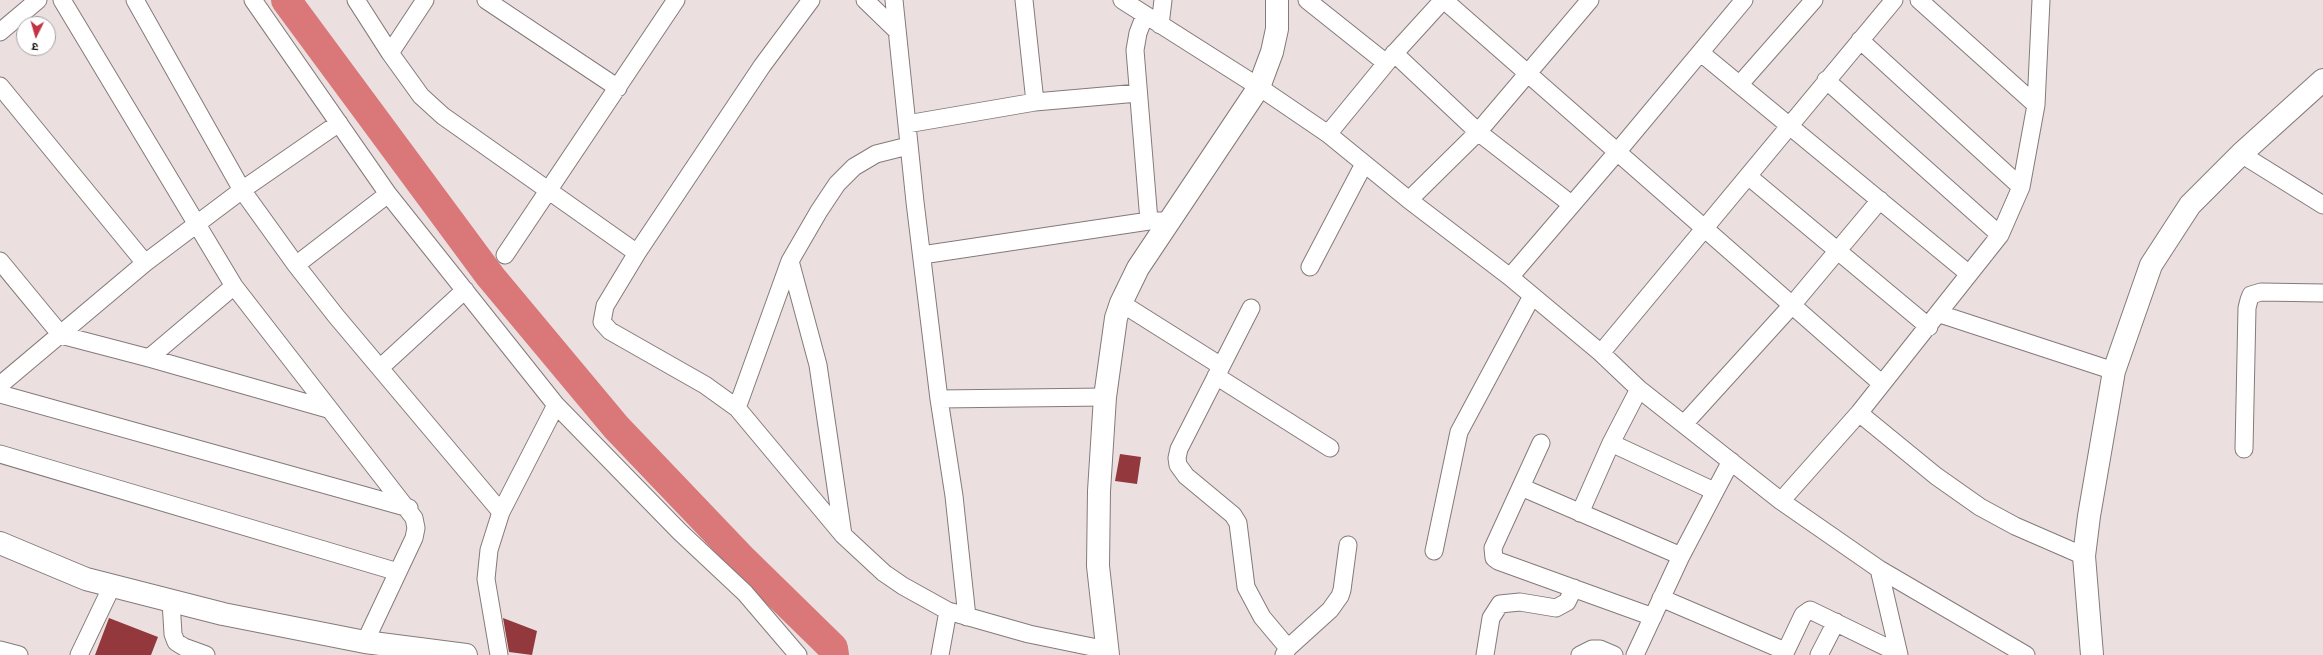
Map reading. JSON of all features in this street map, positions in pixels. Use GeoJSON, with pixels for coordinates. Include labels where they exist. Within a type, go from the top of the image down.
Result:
{"type":"FeatureCollection","features":[{"type":"Feature","properties":{"kind":"main road"},"geometry":{"type":"LineString","coordinates":[[1107,653],[1098,566],[1099,491],[1104,397],[1112,337],[1121,303],[1159,221],[1259,87],[1272,52],[1277,29],[1277,0]]}},
{"type":"Feature","properties":{"kind":"main road"},"geometry":{"type":"LineString","coordinates":[[2092,655],[2084,556],[2114,371],[2151,265],[2190,205],[2241,154],[2323,80]]}},
{"type":"Feature","properties":{"kind":"main road"},"geometry":{"type":"LineString","coordinates":[[0,543],[86,579],[223,614],[365,642],[433,653],[466,655]]}},
{"type":"Feature","properties":{"kind":"street"},"geometry":{"type":"LineString","coordinates":[[0,32],[38,0]]}},
{"type":"Feature","properties":{"kind":"street"},"geometry":{"type":"LineString","coordinates":[[62,0],[234,286],[328,409],[409,508],[414,518],[416,528],[414,538],[365,642]]}},
{"type":"Feature","properties":{"kind":"street"},"geometry":{"type":"LineString","coordinates":[[136,0],[242,190],[296,265],[336,316],[381,367],[501,512]]}},
{"type":"Feature","properties":{"kind":"street"},"geometry":{"type":"LineString","coordinates":[[254,0],[292,58],[388,194],[556,405],[680,532],[745,593],[798,655]]}},
{"type":"Feature","properties":{"kind":"street"},"geometry":{"type":"LineString","coordinates":[[356,0],[390,53],[421,96],[443,116],[549,192],[638,253]]}},
{"type":"Feature","properties":{"kind":"street"},"geometry":{"type":"LineString","coordinates":[[390,53],[425,0]]}},
{"type":"Feature","properties":{"kind":"street"},"geometry":{"type":"LineString","coordinates":[[486,0],[618,88]]}},
{"type":"Feature","properties":{"kind":"street"},"geometry":{"type":"LineString","coordinates":[[505,255],[549,192],[676,0]]}},
{"type":"Feature","properties":{"kind":"street"},"geometry":{"type":"LineString","coordinates":[[812,0],[762,66],[638,253],[605,306],[602,316],[604,325],[610,331],[705,385],[737,408],[843,535],[884,573],[924,599],[948,611],[1029,634],[1107,653]]}},
{"type":"Feature","properties":{"kind":"street"},"geometry":{"type":"LineString","coordinates":[[865,0],[896,30]]}},
{"type":"Feature","properties":{"kind":"street"},"geometry":{"type":"LineString","coordinates":[[894,0],[908,146],[940,399],[954,496],[967,617]]}},
{"type":"Feature","properties":{"kind":"street"},"geometry":{"type":"LineString","coordinates":[[1024,0],[1035,102]]}},
{"type":"Feature","properties":{"kind":"street"},"geometry":{"type":"LineString","coordinates":[[1122,0],[1160,26],[1259,87],[1328,134],[1409,200],[1510,277],[1601,353],[1639,389],[1781,501],[1879,570],[2026,655]]}},
{"type":"Feature","properties":{"kind":"street"},"geometry":{"type":"LineString","coordinates":[[1160,26],[1163,0]]}},
{"type":"Feature","properties":{"kind":"street"},"geometry":{"type":"LineString","coordinates":[[1307,0],[1390,58],[1478,132],[1571,204]]}},
{"type":"Feature","properties":{"kind":"street"},"geometry":{"type":"LineString","coordinates":[[1328,134],[1390,58],[1443,0],[1704,229],[1793,304],[1882,384]]}},
{"type":"Feature","properties":{"kind":"street"},"geometry":{"type":"LineString","coordinates":[[1409,200],[1478,132],[1590,0]]}},
{"type":"Feature","properties":{"kind":"street"},"geometry":{"type":"LineString","coordinates":[[1510,277],[1571,204],[1618,152],[1744,0]]}},
{"type":"Feature","properties":{"kind":"street"},"geometry":{"type":"LineString","coordinates":[[1740,84],[1814,0]]}},
{"type":"Feature","properties":{"kind":"street"},"geometry":{"type":"LineString","coordinates":[[1601,353],[1790,127],[1826,80],[1894,0]]}},
{"type":"Feature","properties":{"kind":"street"},"geometry":{"type":"LineString","coordinates":[[1920,0],[2036,105]]}},
{"type":"Feature","properties":{"kind":"street"},"geometry":{"type":"LineString","coordinates":[[1781,501],[1859,412],[1940,314],[2000,235],[2021,187],[2036,105],[2041,0]]}},
{"type":"Feature","properties":{"kind":"street"},"geometry":{"type":"LineString","coordinates":[[922,255],[1159,221],[1138,93],[1135,42],[1145,16]]}},
{"type":"Feature","properties":{"kind":"street"},"geometry":{"type":"LineString","coordinates":[[1860,40],[2021,187]]}},
{"type":"Feature","properties":{"kind":"street"},"geometry":{"type":"LineString","coordinates":[[1701,53],[1969,274]]}},
{"type":"Feature","properties":{"kind":"street"},"geometry":{"type":"LineString","coordinates":[[1826,80],[2000,235]]}},
{"type":"Feature","properties":{"kind":"street"},"geometry":{"type":"LineString","coordinates":[[0,86],[145,263]]}},
{"type":"Feature","properties":{"kind":"street"},"geometry":{"type":"LineString","coordinates":[[907,124],[1035,102],[1138,93]]}},
{"type":"Feature","properties":{"kind":"street"},"geometry":{"type":"LineString","coordinates":[[0,385],[145,263],[242,190],[339,123]]}},
{"type":"Feature","properties":{"kind":"street"},"geometry":{"type":"LineString","coordinates":[[737,408],[790,261],[837,184],[854,167],[876,154],[908,146]]}},
{"type":"Feature","properties":{"kind":"street"},"geometry":{"type":"LineString","coordinates":[[2241,154],[2320,198]]}},
{"type":"Feature","properties":{"kind":"street"},"geometry":{"type":"LineString","coordinates":[[1310,267],[1364,164]]}},
{"type":"Feature","properties":{"kind":"street"},"geometry":{"type":"LineString","coordinates":[[1748,176],[1929,327]]}},
{"type":"Feature","properties":{"kind":"street"},"geometry":{"type":"LineString","coordinates":[[296,265],[388,194]]}},
{"type":"Feature","properties":{"kind":"street"},"geometry":{"type":"LineString","coordinates":[[1684,424],[1793,304],[1837,249],[1880,200]]}},
{"type":"Feature","properties":{"kind":"street"},"geometry":{"type":"LineString","coordinates":[[0,261],[61,335],[149,358],[328,409]]}},
{"type":"Feature","properties":{"kind":"street"},"geometry":{"type":"LineString","coordinates":[[790,261],[818,365],[843,535]]}},
{"type":"Feature","properties":{"kind":"street"},"geometry":{"type":"LineString","coordinates":[[149,358],[234,286]]}},
{"type":"Feature","properties":{"kind":"street"},"geometry":{"type":"LineString","coordinates":[[381,367],[465,290]]}},
{"type":"Feature","properties":{"kind":"street"},"geometry":{"type":"LineString","coordinates":[[2244,449],[2247,308],[2251,295],[2261,292],[2323,293]]}},
{"type":"Feature","properties":{"kind":"street"},"geometry":{"type":"LineString","coordinates":[[1434,551],[1459,432],[1532,296]]}},
{"type":"Feature","properties":{"kind":"street"},"geometry":{"type":"LineString","coordinates":[[1121,303],[1330,448]]}},
{"type":"Feature","properties":{"kind":"street"},"geometry":{"type":"LineString","coordinates":[[1251,308],[1178,449],[1178,465],[1186,476],[1233,515],[1238,523],[1246,588],[1262,617],[1286,652],[1330,610],[1340,596],[1348,545]]}},
{"type":"Feature","properties":{"kind":"street"},"geometry":{"type":"LineString","coordinates":[[1940,314],[2114,371]]}},
{"type":"Feature","properties":{"kind":"street"},"geometry":{"type":"LineString","coordinates":[[1580,513],[1611,443],[1639,389]]}},
{"type":"Feature","properties":{"kind":"street"},"geometry":{"type":"LineString","coordinates":[[0,394],[409,508]]}},
{"type":"Feature","properties":{"kind":"street"},"geometry":{"type":"LineString","coordinates":[[940,399],[1104,397]]}},
{"type":"Feature","properties":{"kind":"street"},"geometry":{"type":"LineString","coordinates":[[499,655],[486,579],[489,550],[501,512],[556,405]]}},
{"type":"Feature","properties":{"kind":"street"},"geometry":{"type":"LineString","coordinates":[[1859,412],[1936,476],[1980,507],[2015,526],[2084,556]]}},
{"type":"Feature","properties":{"kind":"street"},"geometry":{"type":"LineString","coordinates":[[1541,443],[1493,548],[1494,558],[1498,561],[1653,617]]}},
{"type":"Feature","properties":{"kind":"street"},"geometry":{"type":"LineString","coordinates":[[1611,443],[1714,491]]}},
{"type":"Feature","properties":{"kind":"street"},"geometry":{"type":"LineString","coordinates":[[0,454],[398,572]]}},
{"type":"Feature","properties":{"kind":"street"},"geometry":{"type":"LineString","coordinates":[[1635,655],[1681,556],[1731,461]]}},
{"type":"Feature","properties":{"kind":"street"},"geometry":{"type":"LineString","coordinates":[[1521,487],[1681,556]]}},
{"type":"Feature","properties":{"kind":"street"},"geometry":{"type":"LineString","coordinates":[[1879,570],[1893,650]]}},
{"type":"Feature","properties":{"kind":"street"},"geometry":{"type":"LineString","coordinates":[[79,655],[112,586]]}},
{"type":"Feature","properties":{"kind":"street"},"geometry":{"type":"LineString","coordinates":[[1485,655],[1491,618],[1494,610],[1500,604],[1520,602],[1556,608],[1567,602],[1574,588]]}},
{"type":"Feature","properties":{"kind":"street"},"geometry":{"type":"LineString","coordinates":[[1661,598],[1784,653],[1806,611],[1814,611],[1893,650]]}},
{"type":"Feature","properties":{"kind":"street"},"geometry":{"type":"LineString","coordinates":[[171,601],[173,634],[176,642],[184,648],[206,655]]}},
{"type":"Feature","properties":{"kind":"street"},"geometry":{"type":"LineString","coordinates":[[940,655],[948,611]]}},
{"type":"Feature","properties":{"kind":"street"},"geometry":{"type":"LineString","coordinates":[[1819,655],[1836,622]]}},
{"type":"Feature","properties":{"kind":"street"},"geometry":{"type":"LineString","coordinates":[[1580,655],[1592,650],[1600,649],[1614,655]]}},
{"type":"Feature","properties":{"kind":"street"},"geometry":{"type":"LineString","coordinates":[[0,650],[19,655]]}},
{"type":"Feature","properties":{"kind":"building"},"geometry":{"type":"Polygon","coordinates":[[[1120,454],[1141,457],[1137,484],[1115,481],[1120,454]]]}},
{"type":"Feature","properties":{"kind":"building"},"geometry":{"type":"Polygon","coordinates":[[[109,618],[158,637],[151,655],[95,655],[109,618]]]}},
{"type":"Feature","properties":{"kind":"building"},"geometry":{"type":"Polygon","coordinates":[[[503,618],[537,631],[532,655],[509,652],[503,618]]]}},
{"type":"Feature","properties":{"kind":"waterway"},"geometry":{"type":"LineString","coordinates":[[286,0],[490,276],[616,427],[743,560],[833,648],[834,655]]}}]}
